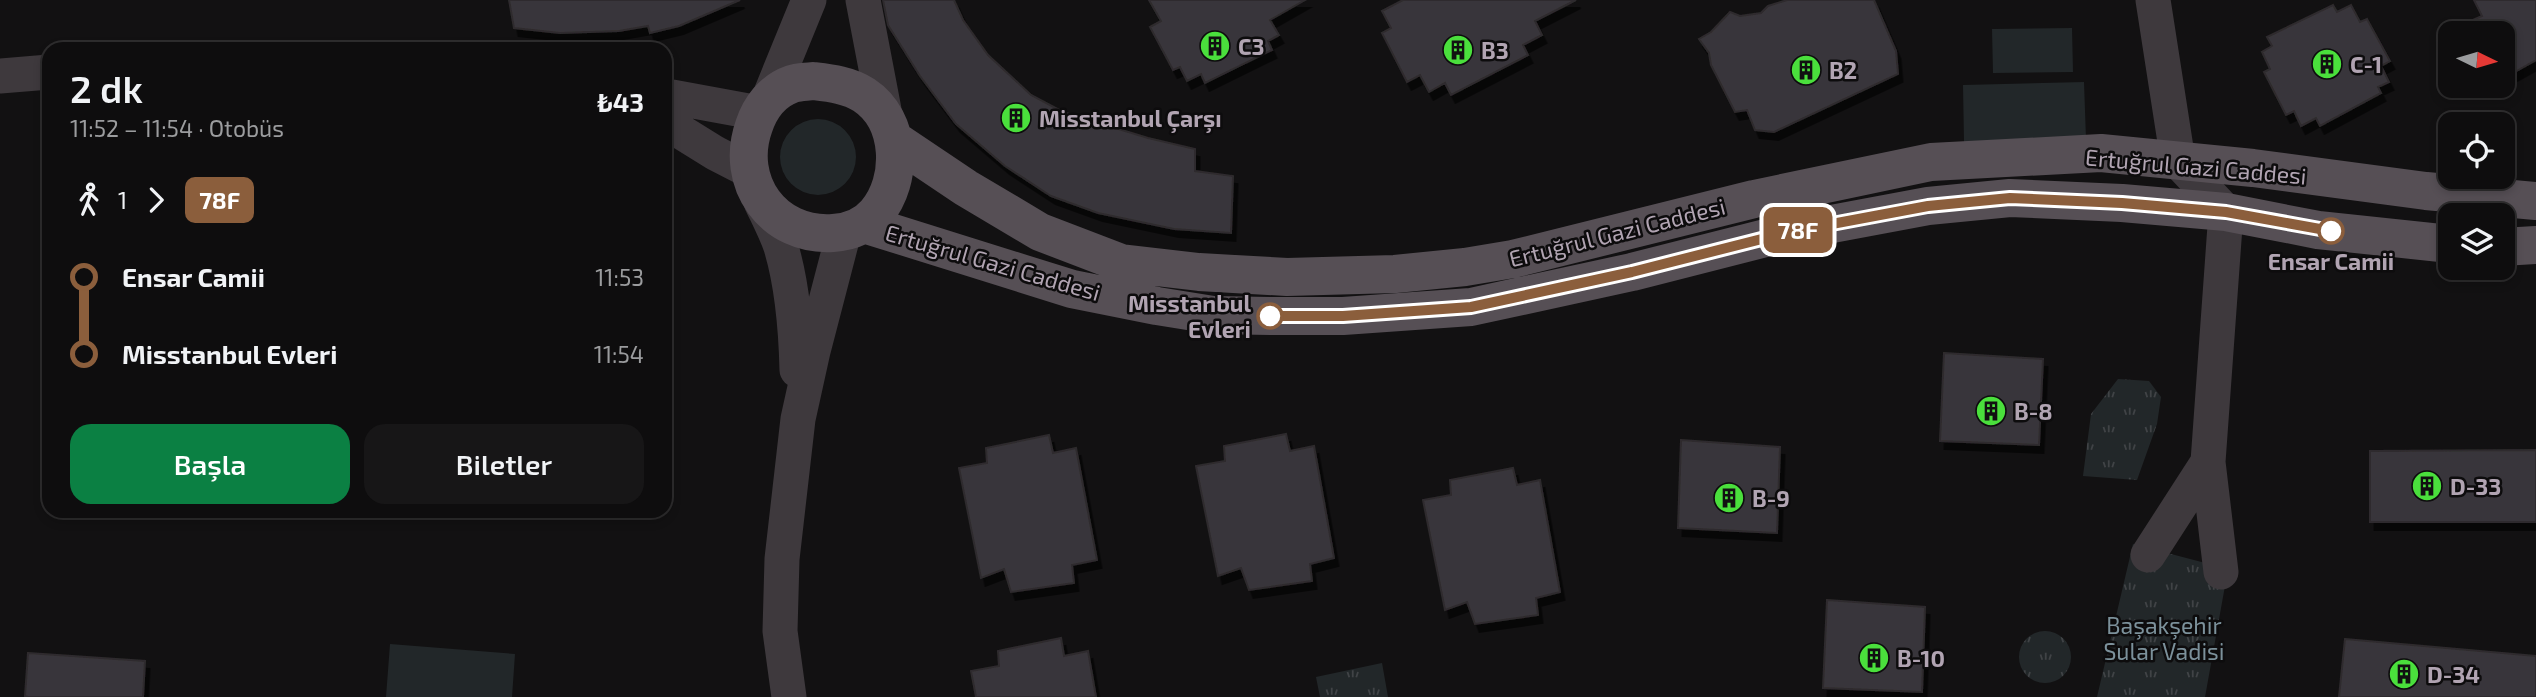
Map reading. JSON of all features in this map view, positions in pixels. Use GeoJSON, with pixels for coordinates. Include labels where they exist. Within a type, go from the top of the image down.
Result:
{"type":"FeatureCollection","features":[{"type":"Feature","properties":{"kind":"main road"},"geometry":{"type":"LineString","coordinates":[[813,81],[839,84],[864,95],[889,127],[895,167],[890,193],[876,213],[854,228],[819,234],[803,231],[781,219],[755,186],[748,143],[764,106],[791,84],[813,81]]}},
{"type":"Feature","properties":{"kind":"main road","name":"Ertuğrul Gazi Caddesi"},"geometry":{"type":"LineString","coordinates":[[889,127],[966,188],[1040,232],[1121,263],[1199,272],[1287,277],[1395,274],[1513,259],[1754,199],[1931,162],[2101,153],[2253,168],[2426,191],[2536,201]]}},
{"type":"Feature","properties":{"kind":"main road","name":"Ertuğrul Gazi Caddesi"},"geometry":{"type":"LineString","coordinates":[[854,228],[1072,289],[1157,306],[1213,314],[1343,316],[1471,307],[1632,272],[1789,232],[1928,206],[2010,198],[2122,203],[2226,212],[2318,230],[2438,243]]}},
{"type":"Feature","properties":{"kind":"main road"},"geometry":{"type":"LineString","coordinates":[[2515,246],[2536,245]]}},
{"type":"Feature","properties":{"kind":"street"},"geometry":{"type":"LineString","coordinates":[[672,97],[764,106],[809,0]]}},
{"type":"Feature","properties":{"kind":"street"},"geometry":{"type":"LineString","coordinates":[[863,0],[889,127]]}},
{"type":"Feature","properties":{"kind":"street"},"geometry":{"type":"LineString","coordinates":[[2153,0],[2178,161],[2226,212],[2208,462],[2221,572]]}},
{"type":"Feature","properties":{"kind":"street"},"geometry":{"type":"LineString","coordinates":[[0,76],[42,73]]}},
{"type":"Feature","properties":{"kind":"street"},"geometry":{"type":"LineString","coordinates":[[672,126],[715,153],[755,186],[780,246],[789,283],[796,324],[798,419]]}},
{"type":"Feature","properties":{"kind":"street"},"geometry":{"type":"LineString","coordinates":[[789,697],[780,631],[782,559],[798,419],[813,351],[854,228]]}},
{"type":"Feature","properties":{"kind":"street"},"geometry":{"type":"LineString","coordinates":[[2148,555],[2208,462]]}},
{"type":"Feature","properties":{"kind":"green space"},"geometry":{"type":"Polygon","coordinates":[[[2072,28],[2073,72],[1993,73],[1992,29],[2072,28]]]}},
{"type":"Feature","properties":{"kind":"green space"},"geometry":{"type":"Polygon","coordinates":[[[2084,82],[2086,139],[1964,142],[1963,85],[2084,82]]]}},
{"type":"Feature","properties":{"kind":"green space"},"geometry":{"type":"Polygon","coordinates":[[[818,119],[833,122],[845,130],[853,142],[856,157],[853,172],[845,184],[833,192],[818,195],[803,192],[791,184],[783,172],[780,157],[783,142],[791,130],[803,122],[818,119]]]}},
{"type":"Feature","properties":{"kind":"green space"},"geometry":{"type":"Polygon","coordinates":[[[2118,379],[2149,381],[2161,397],[2157,424],[2137,480],[2083,476],[2091,414],[2118,379]]]}},
{"type":"Feature","properties":{"kind":"green space","name":"Başakşehir Sular Vadisi"},"geometry":{"type":"Polygon","coordinates":[[[2133,544],[2228,569],[2205,697],[2097,697],[2133,544]]]}},
{"type":"Feature","properties":{"kind":"green space"},"geometry":{"type":"Polygon","coordinates":[[[2045,631],[2064,638],[2071,657],[2064,676],[2045,683],[2026,676],[2019,657],[2026,638],[2045,631]]]}},
{"type":"Feature","properties":{"kind":"green space"},"geometry":{"type":"Polygon","coordinates":[[[390,644],[515,654],[512,697],[386,697],[390,644]]]}},
{"type":"Feature","properties":{"kind":"green space"},"geometry":{"type":"Polygon","coordinates":[[[1382,663],[1388,697],[1320,697],[1316,677],[1382,663]]]}},
{"type":"Feature","properties":{"kind":"building"},"geometry":{"type":"Polygon","coordinates":[[[509,0],[740,0],[679,26],[650,33],[648,26],[619,31],[560,33],[514,28],[509,0]]]}},
{"type":"Feature","properties":{"kind":"building","name":"Misstanbul Çarşı"},"geometry":{"type":"Polygon","coordinates":[[[883,0],[954,0],[963,20],[988,55],[1031,95],[1063,112],[1195,149],[1195,171],[1233,176],[1231,233],[1174,229],[1098,213],[1051,196],[1005,166],[956,124],[920,76],[888,25],[883,0]]]}},
{"type":"Feature","properties":{"kind":"building","name":"C3"},"geometry":{"type":"Polygon","coordinates":[[[1149,0],[1305,0],[1270,20],[1279,35],[1268,41],[1272,50],[1205,83],[1201,74],[1187,81],[1180,67],[1173,70],[1150,27],[1161,21],[1149,0]]]}},
{"type":"Feature","properties":{"kind":"building","name":"B3"},"geometry":{"type":"Polygon","coordinates":[[[1403,0],[1576,0],[1535,21],[1542,35],[1523,45],[1528,55],[1451,95],[1445,83],[1429,92],[1420,75],[1407,82],[1382,33],[1391,28],[1382,11],[1403,0]]]}},
{"type":"Feature","properties":{"kind":"building","name":"B2"},"geometry":{"type":"Polygon","coordinates":[[[1787,0],[1874,0],[1896,51],[1898,74],[1774,132],[1755,130],[1747,110],[1735,112],[1711,65],[1709,53],[1699,39],[1711,32],[1730,12],[1740,16],[1761,13],[1768,6],[1787,0]]]}},
{"type":"Feature","properties":{"kind":"building"},"geometry":{"type":"Polygon","coordinates":[[[2474,0],[2536,0],[2536,60],[2515,72],[2515,21],[2471,21],[2482,16],[2474,0]]]}},
{"type":"Feature","properties":{"kind":"building","name":"C-1"},"geometry":{"type":"Polygon","coordinates":[[[2333,5],[2337,12],[2351,5],[2360,22],[2367,19],[2390,61],[2381,66],[2389,82],[2378,87],[2381,93],[2320,126],[2316,118],[2301,126],[2294,111],[2286,115],[2264,72],[2270,69],[2262,52],[2272,46],[2267,37],[2333,5]]]}},
{"type":"Feature","properties":{"kind":"building","name":"B-8"},"geometry":{"type":"Polygon","coordinates":[[[1944,353],[2043,359],[2039,445],[1940,441],[1944,353]]]}},
{"type":"Feature","properties":{"kind":"building"},"geometry":{"type":"Polygon","coordinates":[[[1286,434],[1290,451],[1314,446],[1334,558],[1310,564],[1312,581],[1249,590],[1241,568],[1218,576],[1196,466],[1225,461],[1224,446],[1286,434]]]}},
{"type":"Feature","properties":{"kind":"building"},"geometry":{"type":"Polygon","coordinates":[[[1049,435],[1053,453],[1076,448],[1097,560],[1072,565],[1074,583],[1011,592],[1004,569],[981,578],[959,468],[987,463],[986,448],[1049,435]]]}},
{"type":"Feature","properties":{"kind":"building","name":"B-9"},"geometry":{"type":"Polygon","coordinates":[[[1681,440],[1780,447],[1777,533],[1678,528],[1681,440]]]}},
{"type":"Feature","properties":{"kind":"building","name":"D-33"},"geometry":{"type":"Polygon","coordinates":[[[2536,450],[2536,522],[2370,522],[2370,451],[2536,450]]]}},
{"type":"Feature","properties":{"kind":"building"},"geometry":{"type":"Polygon","coordinates":[[[1513,468],[1517,485],[1540,480],[1560,592],[1536,598],[1538,615],[1475,624],[1467,602],[1445,610],[1423,500],[1451,495],[1450,480],[1513,468]]]}},
{"type":"Feature","properties":{"kind":"building","name":"B-10"},"geometry":{"type":"Polygon","coordinates":[[[1827,600],[1925,607],[1922,692],[1823,688],[1827,600]]]}},
{"type":"Feature","properties":{"kind":"building"},"geometry":{"type":"Polygon","coordinates":[[[1061,638],[1064,656],[1088,651],[1096,697],[976,697],[971,671],[999,666],[998,651],[1061,638]]]}},
{"type":"Feature","properties":{"kind":"building","name":"D-34"},"geometry":{"type":"Polygon","coordinates":[[[2345,639],[2536,656],[2536,697],[2339,697],[2345,639]]]}},
{"type":"Feature","properties":{"kind":"building"},"geometry":{"type":"Polygon","coordinates":[[[28,653],[145,661],[143,697],[25,696],[28,653]]]}},
{"type":"Feature","properties":{"kind":"bus line","name":"78F"},"geometry":{"type":"LineString","coordinates":[[1270,316],[1343,316],[1471,307],[1632,272],[1789,232],[1928,206],[2010,198],[2122,203],[2226,212],[2331,231]]}},
{"type":"Feature","properties":{"kind":"place","name":"C3"},"geometry":{"type":"Point","coordinates":[1215,46]}},
{"type":"Feature","properties":{"kind":"place","name":"B3"},"geometry":{"type":"Point","coordinates":[1458,50]}},
{"type":"Feature","properties":{"kind":"place","name":"C-1"},"geometry":{"type":"Point","coordinates":[2327,64]}},
{"type":"Feature","properties":{"kind":"place","name":"B2"},"geometry":{"type":"Point","coordinates":[1806,70]}},
{"type":"Feature","properties":{"kind":"place","name":"Misstanbul Çarşı"},"geometry":{"type":"Point","coordinates":[1016,118]}},
{"type":"Feature","properties":{"kind":"place","name":"Ensar Camii"},"geometry":{"type":"Point","coordinates":[2331,231]}},
{"type":"Feature","properties":{"kind":"place","name":"Misstanbul Evleri"},"geometry":{"type":"Point","coordinates":[1270,316]}},
{"type":"Feature","properties":{"kind":"place","name":"B-8"},"geometry":{"type":"Point","coordinates":[1991,411]}},
{"type":"Feature","properties":{"kind":"place","name":"D-33"},"geometry":{"type":"Point","coordinates":[2427,486]}},
{"type":"Feature","properties":{"kind":"place","name":"B-9"},"geometry":{"type":"Point","coordinates":[1729,498]}},
{"type":"Feature","properties":{"kind":"place","name":"B-10"},"geometry":{"type":"Point","coordinates":[1874,658]}},
{"type":"Feature","properties":{"kind":"place","name":"D-34"},"geometry":{"type":"Point","coordinates":[2404,674]}}]}
